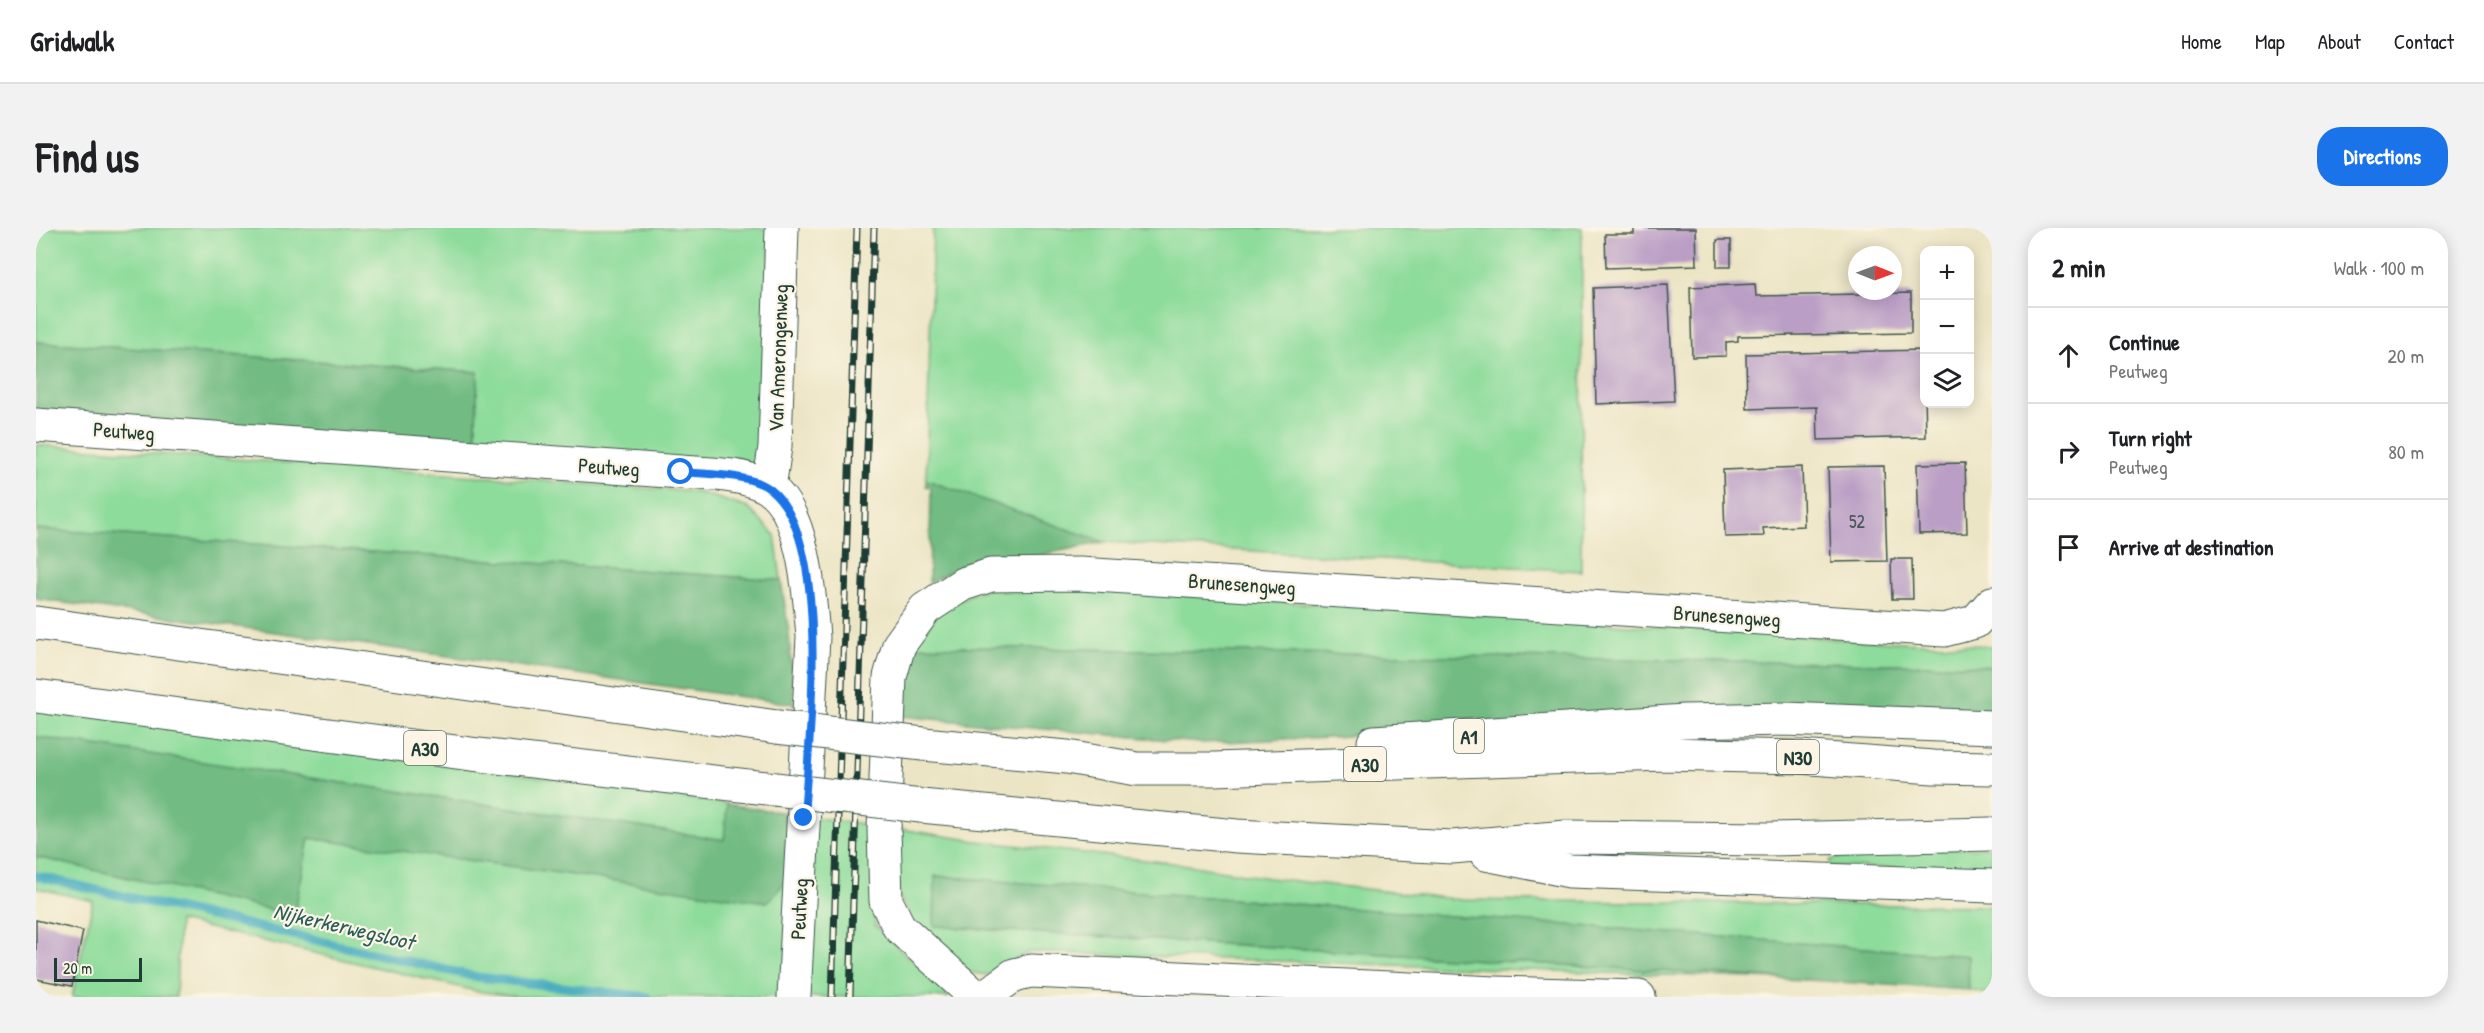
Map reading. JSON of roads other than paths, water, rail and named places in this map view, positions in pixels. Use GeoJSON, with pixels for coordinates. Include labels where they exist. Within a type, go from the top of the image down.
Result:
{"type":"FeatureCollection","features":[{"type":"Feature","properties":{"kind":"main road","name":"Van Amerongenweg"},"geometry":{"type":"LineString","coordinates":[[769,488],[775,447],[782,228]]}},
{"type":"Feature","properties":{"kind":"main road","name":"Peutweg"},"geometry":{"type":"LineString","coordinates":[[36,425],[681,472],[744,479],[769,488],[785,508],[798,536],[808,583],[813,637],[794,997]]}},
{"type":"Feature","properties":{"kind":"main road","name":"Brunesengweg"},"geometry":{"type":"LineString","coordinates":[[975,997],[899,927],[886,901],[884,829],[890,677],[899,645],[925,609],[963,584],[991,575],[1080,574],[1944,630],[1975,622],[1992,603]]}},
{"type":"Feature","properties":{"kind":"main road","name":"A30"},"geometry":{"type":"LineString","coordinates":[[36,623],[678,715],[922,744],[1067,757],[1137,769],[1214,769],[1664,754]]}},
{"type":"Feature","properties":{"kind":"main road","name":"A30"},"geometry":{"type":"LineString","coordinates":[[36,696],[471,754],[921,806],[1237,836],[1452,847],[1566,837],[1769,839],[1992,834]]}},
{"type":"Feature","properties":{"kind":"main road","name":"A1"},"geometry":{"type":"LineString","coordinates":[[1067,757],[1133,750],[1208,750],[1380,742],[1684,721],[1785,719],[1992,728]]}},
{"type":"Feature","properties":{"kind":"main road","name":"N30"},"geometry":{"type":"LineString","coordinates":[[1664,754],[1799,757],[1933,767],[1992,768]]}},
{"type":"Feature","properties":{"kind":"main road","name":"A30"},"geometry":{"type":"LineString","coordinates":[[1452,847],[1570,871],[1992,886]]}},
{"type":"Feature","properties":{"kind":"main road"},"geometry":{"type":"LineString","coordinates":[[984,997],[1014,975],[1031,971],[1495,993],[1639,997]]}},
{"type":"Feature","properties":{"kind":"waterway","name":"Nijkerkerwegsloot"},"geometry":{"type":"LineString","coordinates":[[36,876],[477,977],[647,997]]}},
{"type":"Feature","properties":{"kind":"railway"},"geometry":{"type":"LineString","coordinates":[[832,997],[857,228]]}},
{"type":"Feature","properties":{"kind":"railway"},"geometry":{"type":"LineString","coordinates":[[850,997],[874,228]]}}]}
